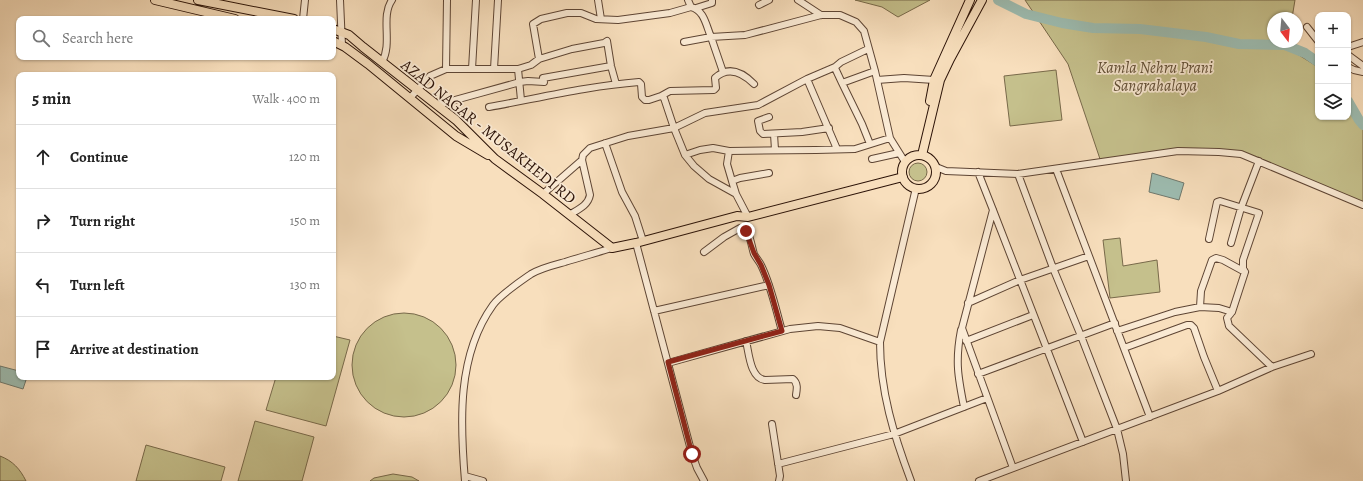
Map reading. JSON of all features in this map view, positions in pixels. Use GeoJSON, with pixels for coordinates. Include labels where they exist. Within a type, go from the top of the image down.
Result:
{"type":"FeatureCollection","features":[{"type":"Feature","properties":{"kind":"main road"},"geometry":{"type":"LineString","coordinates":[[155,0],[224,16]]}},
{"type":"Feature","properties":{"kind":"main road"},"geometry":{"type":"LineString","coordinates":[[198,0],[279,16]]}},
{"type":"Feature","properties":{"kind":"main road"},"geometry":{"type":"LineString","coordinates":[[920,155],[934,80],[970,1]]}},
{"type":"Feature","properties":{"kind":"main road"},"geometry":{"type":"LineString","coordinates":[[920,155],[940,80],[980,4]]}},
{"type":"Feature","properties":{"kind":"main road"},"geometry":{"type":"LineString","coordinates":[[336,30],[346,34]]}},
{"type":"Feature","properties":{"kind":"main road","name":"AZAD NAGAR - MUSAKHEDI RD"},"geometry":{"type":"LineString","coordinates":[[346,34],[456,120],[495,159],[543,194],[612,248]]}},
{"type":"Feature","properties":{"kind":"main road"},"geometry":{"type":"LineString","coordinates":[[336,42],[368,64],[456,136],[495,159]]}},
{"type":"Feature","properties":{"kind":"main road"},"geometry":{"type":"LineString","coordinates":[[920,155],[929,158],[936,167],[935,178],[931,184],[924,188],[916,188],[909,185],[903,177],[902,169],[905,162],[911,157],[920,155]]}},
{"type":"Feature","properties":{"kind":"main road"},"geometry":{"type":"LineString","coordinates":[[612,248],[737,216],[748,217],[903,177]]}},
{"type":"Feature","properties":{"kind":"street"},"geometry":{"type":"LineString","coordinates":[[303,16],[304,0]]}},
{"type":"Feature","properties":{"kind":"street"},"geometry":{"type":"LineString","coordinates":[[340,0],[346,34],[342,45]]}},
{"type":"Feature","properties":{"kind":"street"},"geometry":{"type":"LineString","coordinates":[[382,62],[386,53],[388,9],[392,0]]}},
{"type":"Feature","properties":{"kind":"street"},"geometry":{"type":"LineString","coordinates":[[446,69],[447,0]]}},
{"type":"Feature","properties":{"kind":"street"},"geometry":{"type":"LineString","coordinates":[[472,69],[476,0]]}},
{"type":"Feature","properties":{"kind":"street"},"geometry":{"type":"LineString","coordinates":[[494,69],[498,0]]}},
{"type":"Feature","properties":{"kind":"street"},"geometry":{"type":"LineString","coordinates":[[598,0],[600,19]]}},
{"type":"Feature","properties":{"kind":"street"},"geometry":{"type":"LineString","coordinates":[[688,0],[694,8],[702,13],[724,72]]}},
{"type":"Feature","properties":{"kind":"street"},"geometry":{"type":"LineString","coordinates":[[539,59],[533,24],[535,22],[567,12],[581,13],[596,19],[618,20],[694,8],[710,4],[712,3],[712,0]]}},
{"type":"Feature","properties":{"kind":"street"},"geometry":{"type":"LineString","coordinates":[[759,5],[769,0]]}},
{"type":"Feature","properties":{"kind":"street"},"geometry":{"type":"LineString","coordinates":[[798,0],[821,16]]}},
{"type":"Feature","properties":{"kind":"street"},"geometry":{"type":"LineString","coordinates":[[213,3],[217,14]]}},
{"type":"Feature","properties":{"kind":"street"},"geometry":{"type":"LineString","coordinates":[[684,42],[711,37],[744,35],[821,16],[840,15],[856,22],[864,31],[875,71],[890,138],[905,162]]}},
{"type":"Feature","properties":{"kind":"street"},"geometry":{"type":"LineString","coordinates":[[1307,28],[1315,37]]}},
{"type":"Feature","properties":{"kind":"street"},"geometry":{"type":"LineString","coordinates":[[410,98],[430,76],[446,69],[518,69],[531,65],[539,59],[566,50],[604,43],[607,41],[611,66],[616,84]]}},
{"type":"Feature","properties":{"kind":"street"},"geometry":{"type":"LineString","coordinates":[[1351,46],[1363,42]]}},
{"type":"Feature","properties":{"kind":"street"},"geometry":{"type":"LineString","coordinates":[[569,215],[587,204],[589,200],[590,195],[582,160],[583,155],[590,148],[628,136],[674,128],[705,113],[758,105],[807,79],[835,68],[841,62],[868,49]]}},
{"type":"Feature","properties":{"kind":"street"},"geometry":{"type":"LineString","coordinates":[[1351,57],[1363,66]]}},
{"type":"Feature","properties":{"kind":"street"},"geometry":{"type":"LineString","coordinates":[[437,105],[520,82],[544,82],[543,78],[611,66]]}},
{"type":"Feature","properties":{"kind":"street"},"geometry":{"type":"LineString","coordinates":[[835,68],[870,144]]}},
{"type":"Feature","properties":{"kind":"street"},"geometry":{"type":"LineString","coordinates":[[1351,68],[1363,72]]}},
{"type":"Feature","properties":{"kind":"street"},"geometry":{"type":"LineString","coordinates":[[518,69],[521,100]]}},
{"type":"Feature","properties":{"kind":"street"},"geometry":{"type":"LineString","coordinates":[[842,83],[875,71]]}},
{"type":"Feature","properties":{"kind":"street"},"geometry":{"type":"LineString","coordinates":[[489,107],[616,84],[640,82],[642,97],[645,100],[649,100],[661,96],[670,90],[714,90],[716,88],[715,78],[724,72],[736,72],[747,77],[754,84]]}},
{"type":"Feature","properties":{"kind":"street"},"geometry":{"type":"LineString","coordinates":[[877,80],[904,78],[934,80]]}},
{"type":"Feature","properties":{"kind":"street"},"geometry":{"type":"LineString","coordinates":[[807,79],[837,149]]}},
{"type":"Feature","properties":{"kind":"street"},"geometry":{"type":"LineString","coordinates":[[661,96],[666,100],[674,128],[685,154],[701,173],[718,186],[736,194]]}},
{"type":"Feature","properties":{"kind":"street"},"geometry":{"type":"LineString","coordinates":[[769,117],[758,121],[760,131],[763,134],[802,132],[829,128]]}},
{"type":"Feature","properties":{"kind":"street"},"geometry":{"type":"LineString","coordinates":[[774,134],[775,150]]}},
{"type":"Feature","properties":{"kind":"street"},"geometry":{"type":"LineString","coordinates":[[685,154],[712,148],[729,151],[855,148],[890,138]]}},
{"type":"Feature","properties":{"kind":"street"},"geometry":{"type":"LineString","coordinates":[[605,143],[622,192],[634,216],[654,311],[692,454],[704,481]]}},
{"type":"Feature","properties":{"kind":"street"},"geometry":{"type":"LineString","coordinates":[[729,151],[728,164],[732,181],[736,194],[748,217]]}},
{"type":"Feature","properties":{"kind":"street"},"geometry":{"type":"LineString","coordinates":[[936,167],[946,171],[1018,174],[1178,151],[1219,152],[1241,154],[1363,205]]}},
{"type":"Feature","properties":{"kind":"street"},"geometry":{"type":"LineString","coordinates":[[872,159],[899,153]]}},
{"type":"Feature","properties":{"kind":"street"},"geometry":{"type":"LineString","coordinates":[[543,194],[582,160]]}},
{"type":"Feature","properties":{"kind":"street"},"geometry":{"type":"LineString","coordinates":[[1231,243],[1241,208],[1259,161]]}},
{"type":"Feature","properties":{"kind":"street"},"geometry":{"type":"LineString","coordinates":[[1056,169],[1150,417]]}},
{"type":"Feature","properties":{"kind":"street"},"geometry":{"type":"LineString","coordinates":[[978,172],[1083,442]]}},
{"type":"Feature","properties":{"kind":"street"},"geometry":{"type":"LineString","coordinates":[[732,181],[740,178],[769,173]]}},
{"type":"Feature","properties":{"kind":"street"},"geometry":{"type":"LineString","coordinates":[[1018,174],[1053,268],[1117,429],[1123,454],[1126,481]]}},
{"type":"Feature","properties":{"kind":"street"},"geometry":{"type":"LineString","coordinates":[[911,481],[894,434],[885,399],[882,381],[880,342],[916,188]]}},
{"type":"Feature","properties":{"kind":"street"},"geometry":{"type":"LineString","coordinates":[[1209,239],[1217,202],[1220,201],[1259,213],[1243,260],[1243,268],[1245,272],[1232,312],[1227,318],[1229,326],[1272,368]]}},
{"type":"Feature","properties":{"kind":"street"},"geometry":{"type":"LineString","coordinates":[[964,407],[958,376],[958,347],[968,303],[993,210]]}},
{"type":"Feature","properties":{"kind":"street"},"geometry":{"type":"LineString","coordinates":[[704,252],[724,237],[740,228],[744,229],[748,234],[754,253],[761,265],[769,285],[782,331]]}},
{"type":"Feature","properties":{"kind":"street"},"geometry":{"type":"LineString","coordinates":[[483,481],[465,478],[462,412],[464,387],[471,350],[482,324],[494,304],[532,274],[548,267],[612,248]]}},
{"type":"Feature","properties":{"kind":"street"},"geometry":{"type":"LineString","coordinates":[[968,303],[1020,280],[1089,256]]}},
{"type":"Feature","properties":{"kind":"street"},"geometry":{"type":"LineString","coordinates":[[1200,307],[1201,291],[1212,260],[1216,258],[1223,260],[1245,272]]}},
{"type":"Feature","properties":{"kind":"street"},"geometry":{"type":"LineString","coordinates":[[654,311],[769,285]]}},
{"type":"Feature","properties":{"kind":"street"},"geometry":{"type":"LineString","coordinates":[[1117,331],[1175,312],[1200,307],[1219,308],[1232,312]]}},
{"type":"Feature","properties":{"kind":"street"},"geometry":{"type":"LineString","coordinates":[[966,341],[1033,315]]}},
{"type":"Feature","properties":{"kind":"street"},"geometry":{"type":"LineString","coordinates":[[978,374],[1114,323]]}},
{"type":"Feature","properties":{"kind":"street"},"geometry":{"type":"LineString","coordinates":[[1124,348],[1187,325],[1191,325],[1194,328],[1204,358],[1218,391]]}},
{"type":"Feature","properties":{"kind":"street"},"geometry":{"type":"LineString","coordinates":[[668,362],[790,329],[818,326],[840,328],[880,342]]}},
{"type":"Feature","properties":{"kind":"street"},"geometry":{"type":"LineString","coordinates":[[962,328],[1013,468]]}},
{"type":"Feature","properties":{"kind":"street"},"geometry":{"type":"LineString","coordinates":[[746,341],[751,364],[758,377],[761,380],[793,379],[797,385],[796,395]]}},
{"type":"Feature","properties":{"kind":"street"},"geometry":{"type":"LineString","coordinates":[[980,481],[1218,391],[1272,368],[1311,354]]}},
{"type":"Feature","properties":{"kind":"street"},"geometry":{"type":"LineString","coordinates":[[778,464],[894,434],[987,398]]}},
{"type":"Feature","properties":{"kind":"street"},"geometry":{"type":"LineString","coordinates":[[772,424],[780,476],[779,481]]}},
{"type":"Feature","properties":{"kind":"green space"},"geometry":{"type":"Polygon","coordinates":[[[855,0],[930,0],[898,17],[882,7],[855,0]]]}},
{"type":"Feature","properties":{"kind":"green space","name":"Kamla Nehru Prani Sangrahalaya"},"geometry":{"type":"Polygon","coordinates":[[[1025,0],[1295,0],[1293,12],[1267,12],[1267,48],[1288,48],[1315,65],[1315,120],[1351,120],[1351,108],[1363,127],[1363,205],[1241,154],[1178,151],[1101,162],[1068,64],[1025,0]]]}},
{"type":"Feature","properties":{"kind":"green space"},"geometry":{"type":"Polygon","coordinates":[[[1056,70],[1062,120],[1010,126],[1004,76],[1056,70]]]}},
{"type":"Feature","properties":{"kind":"green space"},"geometry":{"type":"Polygon","coordinates":[[[918,163],[924,166],[927,172],[924,178],[918,181],[912,178],[909,172],[912,166],[918,163]]]}},
{"type":"Feature","properties":{"kind":"green space"},"geometry":{"type":"Polygon","coordinates":[[[1120,238],[1123,266],[1157,260],[1160,292],[1110,298],[1103,240],[1120,238]]]}},
{"type":"Feature","properties":{"kind":"green space"},"geometry":{"type":"Polygon","coordinates":[[[404,313],[424,317],[441,328],[452,345],[456,365],[452,385],[441,402],[424,413],[404,417],[384,413],[367,402],[356,385],[352,365],[356,345],[367,328],[384,317],[404,313]]]}},
{"type":"Feature","properties":{"kind":"green space"},"geometry":{"type":"Polygon","coordinates":[[[336,337],[350,340],[326,426],[266,410],[275,380],[336,380],[336,337]]]}},
{"type":"Feature","properties":{"kind":"green space"},"geometry":{"type":"Polygon","coordinates":[[[255,421],[314,437],[302,481],[238,481],[255,421]]]}},
{"type":"Feature","properties":{"kind":"green space"},"geometry":{"type":"Polygon","coordinates":[[[146,445],[225,467],[221,481],[136,481],[146,445]]]}},
{"type":"Feature","properties":{"kind":"green space"},"geometry":{"type":"Polygon","coordinates":[[[0,456],[9,460],[16,466],[26,481],[0,481],[0,456]]]}},
{"type":"Feature","properties":{"kind":"green space"},"geometry":{"type":"Polygon","coordinates":[[[393,474],[412,477],[419,481],[370,481],[374,478],[393,474]]]}},
{"type":"Feature","properties":{"kind":"water"},"geometry":{"type":"Polygon","coordinates":[[[1152,173],[1184,183],[1179,200],[1149,192],[1152,173]]]}},
{"type":"Feature","properties":{"kind":"water"},"geometry":{"type":"Polygon","coordinates":[[[0,366],[16,370],[16,380],[26,380],[23,389],[0,382],[0,366]]]}},
{"type":"Feature","properties":{"kind":"waterway"},"geometry":{"type":"LineString","coordinates":[[998,0],[1026,14],[1062,23],[1093,28],[1140,29],[1206,37],[1239,44],[1285,45],[1305,53],[1315,60]]}},
{"type":"Feature","properties":{"kind":"waterway"},"geometry":{"type":"LineString","coordinates":[[1351,106],[1363,125]]}},
{"type":"Feature","properties":{"kind":"route"},"geometry":{"type":"LineString","coordinates":[[692,454],[668,362],[782,331],[769,285],[761,265],[754,253],[746,231]]}}]}
